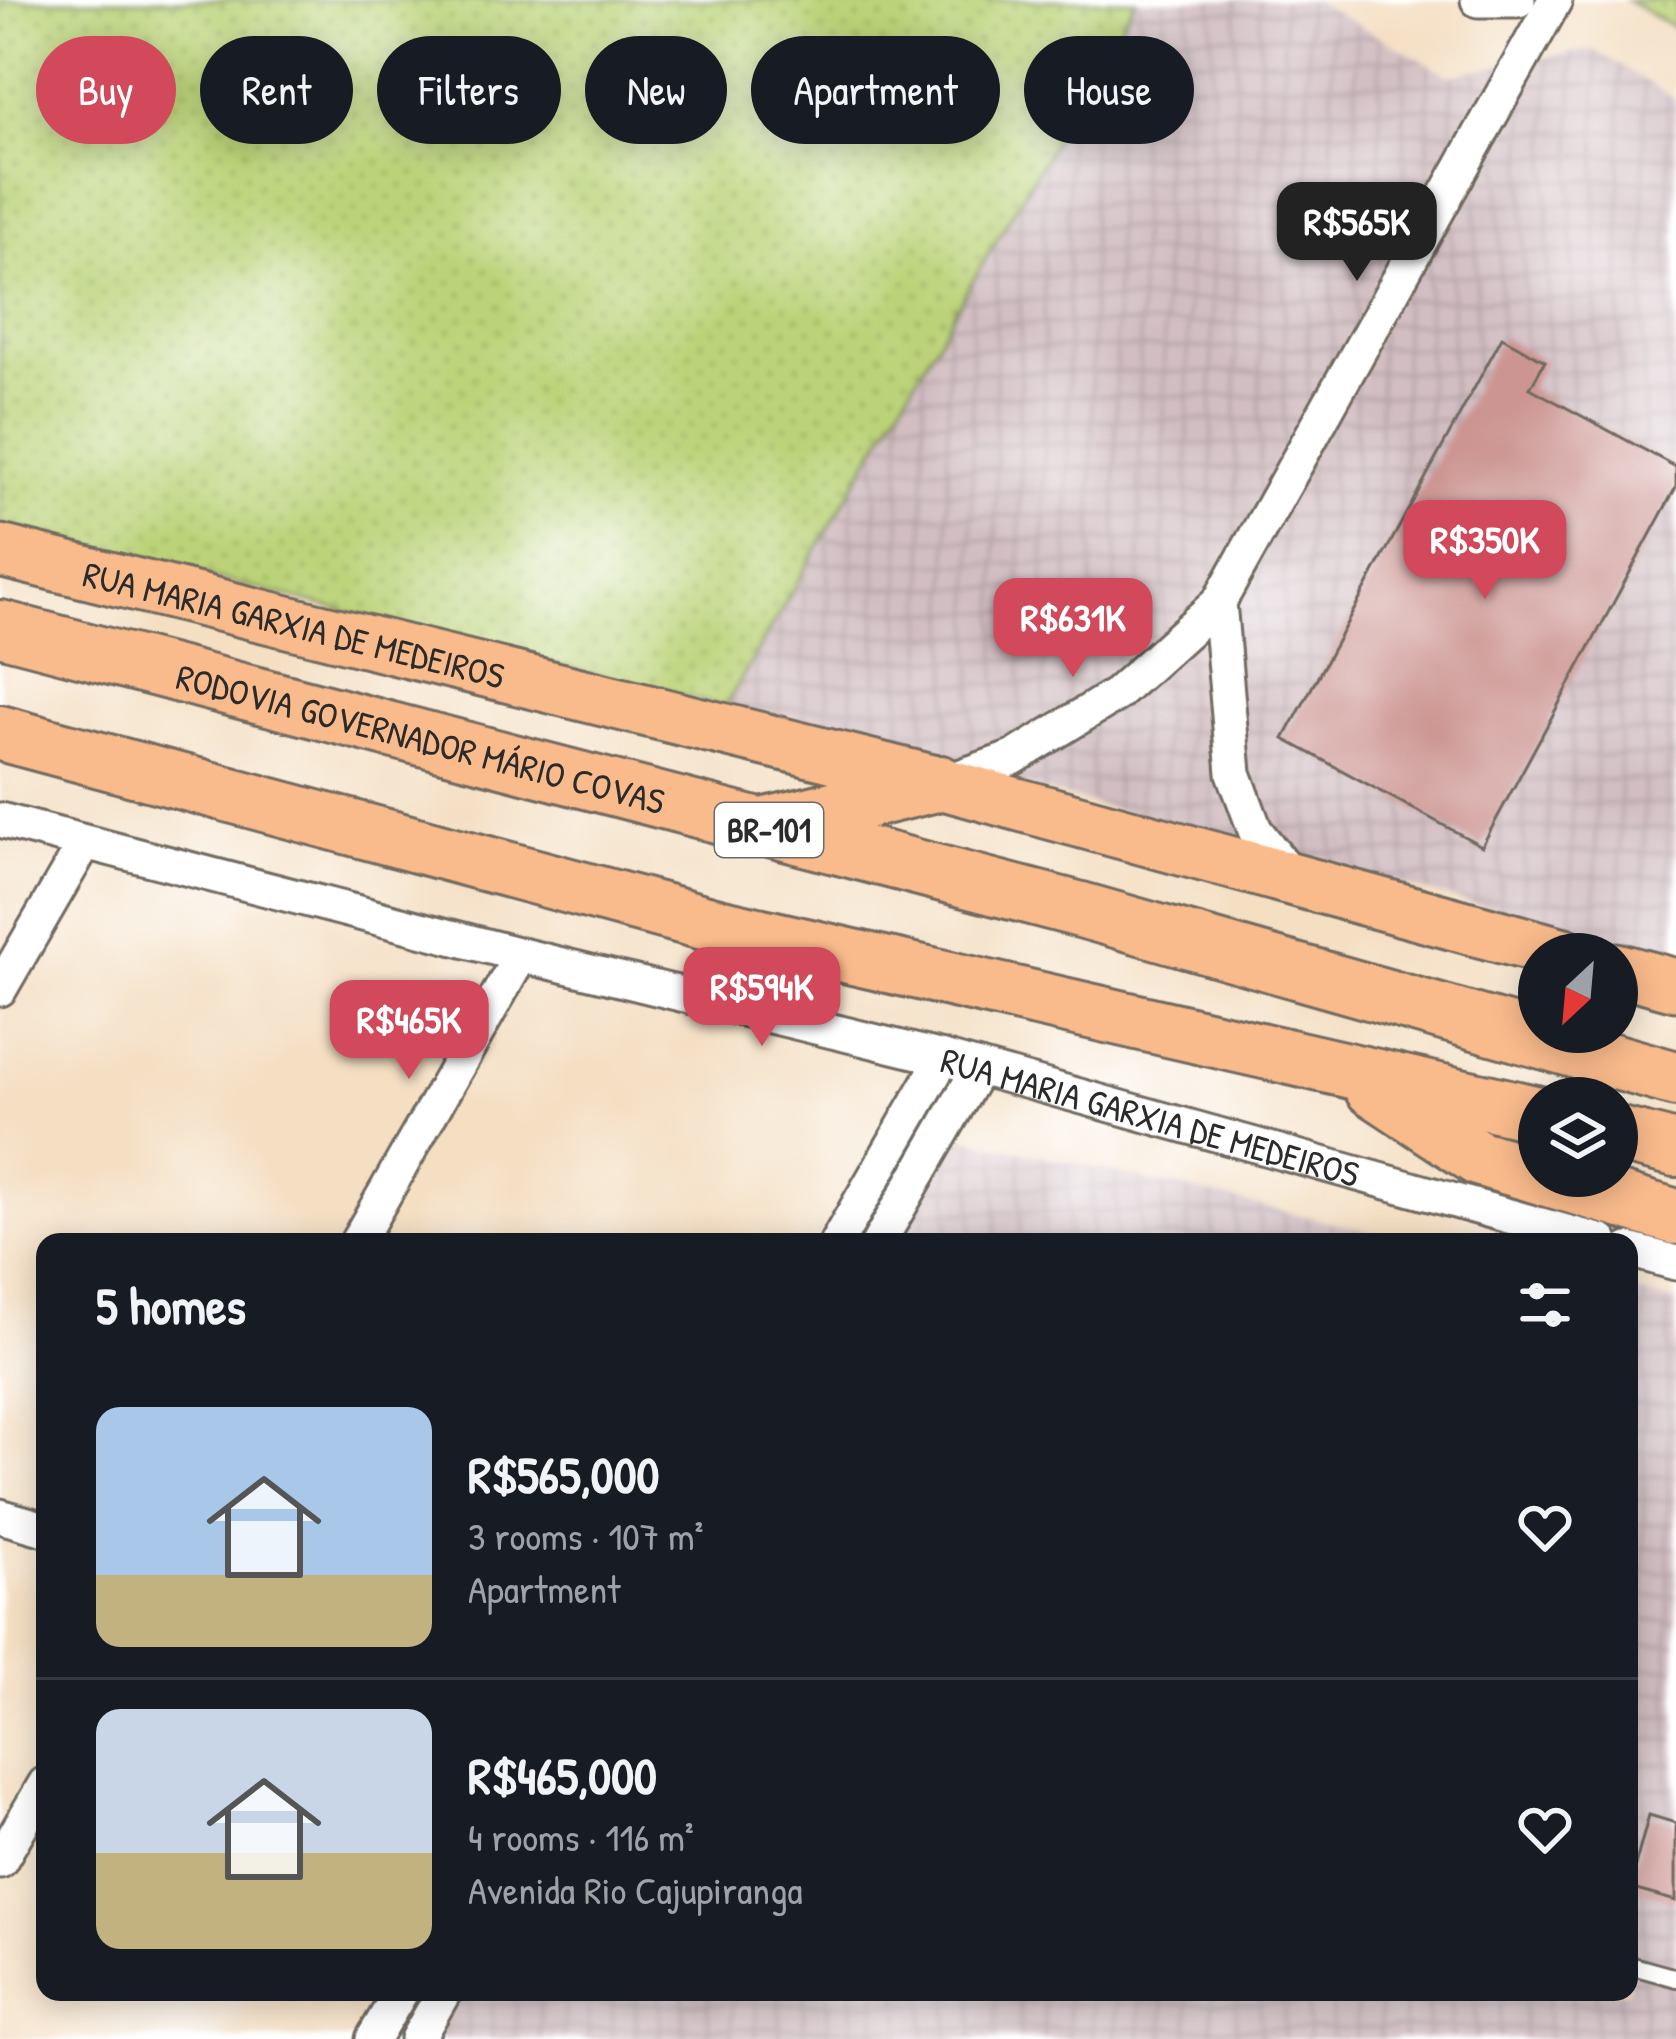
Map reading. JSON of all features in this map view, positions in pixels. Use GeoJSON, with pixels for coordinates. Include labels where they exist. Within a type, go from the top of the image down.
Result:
{"type":"FeatureCollection","features":[{"type":"Feature","properties":{"kind":"highway","name":"RODOVIA GOVERNADOR MÁRIO COVAS"},"geometry":{"type":"LineString","coordinates":[[0,628],[1082,910],[1518,1034]]}},
{"type":"Feature","properties":{"kind":"highway"},"geometry":{"type":"LineString","coordinates":[[0,733],[718,926],[1518,1109]]}},
{"type":"Feature","properties":{"kind":"highway"},"geometry":{"type":"LineString","coordinates":[[759,827],[940,783]]}},
{"type":"Feature","properties":{"kind":"highway","name":"RODOVIA GOVERNADOR MÁRIO COVAS"},"geometry":{"type":"LineString","coordinates":[[1585,1053],[1676,1079]]}},
{"type":"Feature","properties":{"kind":"highway","name":"RODOVIA GOVERNADOR MÁRIO COVAS"},"geometry":{"type":"LineString","coordinates":[[1614,1053],[1676,1064]]}},
{"type":"Feature","properties":{"kind":"highway"},"geometry":{"type":"LineString","coordinates":[[1349,1073],[1478,1158],[1676,1217]]}},
{"type":"Feature","properties":{"kind":"highway"},"geometry":{"type":"LineString","coordinates":[[1638,1139],[1676,1149]]}},
{"type":"Feature","properties":{"kind":"main road","name":"RUA MARIA GARXIA DE MEDEIROS"},"geometry":{"type":"LineString","coordinates":[[0,551],[940,783],[1518,941]]}},
{"type":"Feature","properties":{"kind":"main road"},"geometry":{"type":"LineString","coordinates":[[1638,975],[1676,985]]}},
{"type":"Feature","properties":{"kind":"street"},"geometry":{"type":"LineString","coordinates":[[1478,0],[1518,0]]}},
{"type":"Feature","properties":{"kind":"street"},"geometry":{"type":"LineString","coordinates":[[940,783],[1012,758],[1117,694],[1219,602],[1555,0]]}},
{"type":"Feature","properties":{"kind":"street"},"geometry":{"type":"LineString","coordinates":[[1219,602],[1234,772],[1255,830],[1294,879]]}},
{"type":"Feature","properties":{"kind":"street","name":"RUA MARIA GARXIA DE MEDEIROS"},"geometry":{"type":"LineString","coordinates":[[0,820],[521,956],[943,1058],[1570,1233]]}},
{"type":"Feature","properties":{"kind":"street"},"geometry":{"type":"LineString","coordinates":[[0,989],[84,844]]}},
{"type":"Feature","properties":{"kind":"street"},"geometry":{"type":"LineString","coordinates":[[362,1233],[521,956]]}},
{"type":"Feature","properties":{"kind":"street"},"geometry":{"type":"LineString","coordinates":[[842,1233],[943,1058]]}},
{"type":"Feature","properties":{"kind":"street"},"geometry":{"type":"LineString","coordinates":[[884,1233],[979,1068]]}},
{"type":"Feature","properties":{"kind":"street"},"geometry":{"type":"LineString","coordinates":[[1638,1252],[1676,1263]]}},
{"type":"Feature","properties":{"kind":"street"},"geometry":{"type":"LineString","coordinates":[[0,1516],[36,1526]]}},
{"type":"Feature","properties":{"kind":"street"},"geometry":{"type":"LineString","coordinates":[[0,1861],[36,1799]]}},
{"type":"Feature","properties":{"kind":"street"},"geometry":{"type":"LineString","coordinates":[[373,2039],[396,2001]]}},
{"type":"Feature","properties":{"kind":"street"},"geometry":{"type":"LineString","coordinates":[[417,2039],[439,2001]]}},
{"type":"Feature","properties":{"kind":"lane"},"geometry":{"type":"LineString","coordinates":[[1638,1967],[1676,1978]]}},
{"type":"Feature","properties":{"kind":"shaded area"},"geometry":{"type":"Polygon","coordinates":[[[1136,0],[1313,0],[1449,75],[1592,49],[1676,99],[1676,957],[1638,947],[1638,933],[1585,933],[725,707],[1052,144],[1194,144],[1194,36],[1115,36],[1136,0]]]}},
{"type":"Feature","properties":{"kind":"shaded area"},"geometry":{"type":"Polygon","coordinates":[[[951,1135],[1378,1233],[895,1233],[951,1135]]]}},
{"type":"Feature","properties":{"kind":"shaded area"},"geometry":{"type":"Polygon","coordinates":[[[1638,1293],[1676,1302],[1676,2039],[433,2039],[455,2001],[1638,2001],[1638,1293]]]}},
{"type":"Feature","properties":{"kind":"green space"},"geometry":{"type":"Polygon","coordinates":[[[0,0],[1136,0],[1115,36],[1024,36],[1024,144],[1052,144],[725,707],[0,524],[0,0]]]}},
{"type":"Feature","properties":{"kind":"green space"},"geometry":{"type":"Polygon","coordinates":[[[1627,0],[1676,0],[1676,29],[1627,0]]]}},
{"type":"Feature","properties":{"kind":"building"},"geometry":{"type":"Polygon","coordinates":[[[1502,337],[1545,361],[1530,388],[1676,467],[1676,487],[1482,846],[1284,739],[1502,337]]]}},
{"type":"Feature","properties":{"kind":"building"},"geometry":{"type":"Polygon","coordinates":[[[1649,1815],[1676,1823],[1676,1901],[1638,1890],[1638,1855],[1649,1815]]]}}]}
